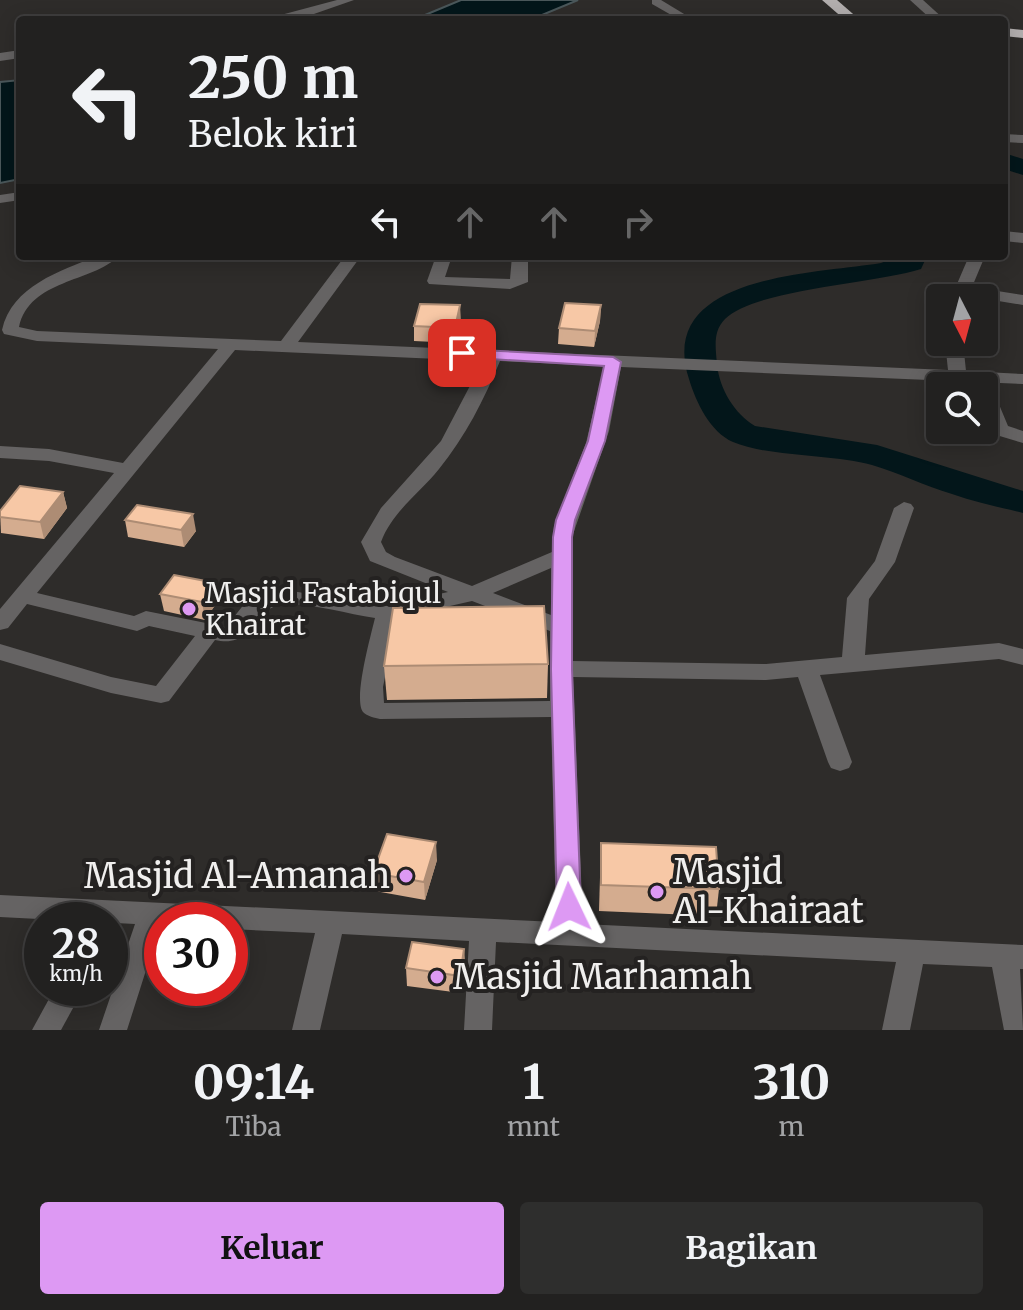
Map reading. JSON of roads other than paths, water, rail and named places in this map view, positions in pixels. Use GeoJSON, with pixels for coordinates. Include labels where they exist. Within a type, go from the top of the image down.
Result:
{"type":"FeatureCollection","features":[{"type":"Feature","properties":{"kind":"highway"},"geometry":{"type":"LineString","coordinates":[[829,0],[848,16]]}},
{"type":"Feature","properties":{"kind":"street"},"geometry":{"type":"LineString","coordinates":[[290,16],[348,0]]}},
{"type":"Feature","properties":{"kind":"street"},"geometry":{"type":"LineString","coordinates":[[916,0],[934,16]]}},
{"type":"Feature","properties":{"kind":"street"},"geometry":{"type":"LineString","coordinates":[[656,1],[681,16]]}},
{"type":"Feature","properties":{"kind":"street"},"geometry":{"type":"LineString","coordinates":[[102,260],[36,291],[12,320],[10,330],[23,335],[926,375]]}},
{"type":"Feature","properties":{"kind":"street"},"geometry":{"type":"LineString","coordinates":[[287,345],[350,260]]}},
{"type":"Feature","properties":{"kind":"street"},"geometry":{"type":"LineString","coordinates":[[443,260],[435,281],[514,284],[520,282],[520,260]]}},
{"type":"Feature","properties":{"kind":"street"},"geometry":{"type":"LineString","coordinates":[[964,284],[975,260]]}},
{"type":"Feature","properties":{"kind":"street"},"geometry":{"type":"LineString","coordinates":[[998,298],[1023,300]]}},
{"type":"Feature","properties":{"kind":"street"},"geometry":{"type":"LineString","coordinates":[[0,623],[232,343]]}},
{"type":"Feature","properties":{"kind":"street"},"geometry":{"type":"LineString","coordinates":[[494,355],[465,419],[430,468],[383,518],[371,542],[377,556],[388,562],[562,627]]}},
{"type":"Feature","properties":{"kind":"street"},"geometry":{"type":"LineString","coordinates":[[570,935],[561,669],[561,556],[565,520],[593,452],[609,393],[613,362]]}},
{"type":"Feature","properties":{"kind":"street"},"geometry":{"type":"LineString","coordinates":[[998,382],[1023,379]]}},
{"type":"Feature","properties":{"kind":"street"},"geometry":{"type":"LineString","coordinates":[[998,425],[1000,430],[1023,437]]}},
{"type":"Feature","properties":{"kind":"street"},"geometry":{"type":"LineString","coordinates":[[0,452],[49,455],[126,469]]}},
{"type":"Feature","properties":{"kind":"street"},"geometry":{"type":"LineString","coordinates":[[853,666],[858,598],[885,562],[904,508]]}},
{"type":"Feature","properties":{"kind":"street"},"geometry":{"type":"LineString","coordinates":[[22,596],[137,624],[146,618],[208,634],[231,636],[253,608],[292,596],[348,610],[387,613],[472,594],[561,556]]}},
{"type":"Feature","properties":{"kind":"street"},"geometry":{"type":"LineString","coordinates":[[387,613],[372,687],[372,707],[380,711],[563,709]]}},
{"type":"Feature","properties":{"kind":"street"},"geometry":{"type":"LineString","coordinates":[[0,652],[111,685],[161,695],[208,634]]}},
{"type":"Feature","properties":{"kind":"street"},"geometry":{"type":"LineString","coordinates":[[561,669],[742,672],[853,666],[999,651],[1023,657]]}},
{"type":"Feature","properties":{"kind":"street"},"geometry":{"type":"LineString","coordinates":[[807,669],[840,762]]}},
{"type":"Feature","properties":{"kind":"street"},"geometry":{"type":"LineString","coordinates":[[0,906],[24,908]]}},
{"type":"Feature","properties":{"kind":"street"},"geometry":{"type":"LineString","coordinates":[[248,918],[483,932],[1014,956],[1018,1030]]}},
{"type":"Feature","properties":{"kind":"street"},"geometry":{"type":"LineString","coordinates":[[306,1030],[331,923]]}},
{"type":"Feature","properties":{"kind":"street"},"geometry":{"type":"LineString","coordinates":[[478,1030],[483,932]]}},
{"type":"Feature","properties":{"kind":"street"},"geometry":{"type":"LineString","coordinates":[[113,1030],[144,936]]}},
{"type":"Feature","properties":{"kind":"street"},"geometry":{"type":"LineString","coordinates":[[896,1030],[912,950]]}},
{"type":"Feature","properties":{"kind":"street"},"geometry":{"type":"LineString","coordinates":[[46,1030],[60,1006]]}},
{"type":"Feature","properties":{"kind":"waterway"},"geometry":{"type":"LineString","coordinates":[[1008,162],[1023,167]]}},
{"type":"Feature","properties":{"kind":"waterway"},"geometry":{"type":"LineString","coordinates":[[912,260],[911,263],[885,271],[774,288],[739,298],[713,313],[699,337],[702,371],[713,400],[722,416],[745,435],[877,455],[965,487],[1023,502]]}},
{"type":"Feature","properties":{"kind":"place","name":"Masjid Fastabiqul Khairat"},"geometry":{"type":"Point","coordinates":[189,609]}},
{"type":"Feature","properties":{"kind":"place","name":"Masjid Al-Amanah"},"geometry":{"type":"Point","coordinates":[406,876]}},
{"type":"Feature","properties":{"kind":"place","name":"Masjid Al-Khairaat"},"geometry":{"type":"Point","coordinates":[657,892]}},
{"type":"Feature","properties":{"kind":"place","name":"Masjid Marhamah"},"geometry":{"type":"Point","coordinates":[437,977]}}]}
